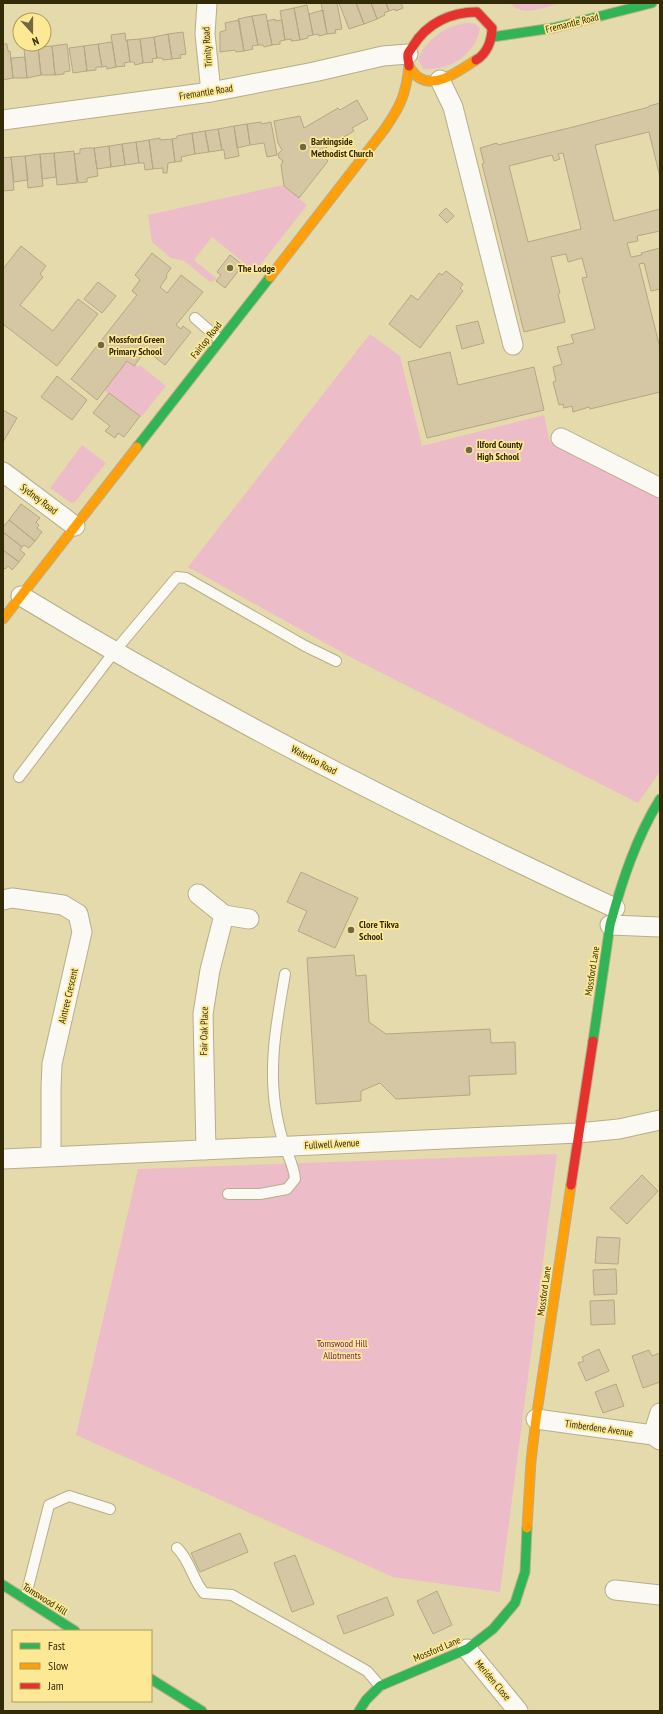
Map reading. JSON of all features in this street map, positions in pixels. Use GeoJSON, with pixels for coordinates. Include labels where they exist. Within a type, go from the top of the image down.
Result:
{"type":"FeatureCollection","features":[{"type":"Feature","properties":{"kind":"street","name":"Trinity Road"},"geometry":{"type":"LineString","coordinates":[[206,3],[205,34],[212,92]]}},
{"type":"Feature","properties":{"kind":"street"},"geometry":{"type":"LineString","coordinates":[[477,12],[481,3]]}},
{"type":"Feature","properties":{"kind":"street","name":"Fremantle Road"},"geometry":{"type":"LineString","coordinates":[[492,37],[512,36],[549,29],[652,3]]}},
{"type":"Feature","properties":{"kind":"street"},"geometry":{"type":"LineString","coordinates":[[463,12],[477,12],[492,28],[492,37],[487,49],[480,58],[440,80],[427,80],[418,77],[409,60],[420,34],[436,23],[463,12]]}},
{"type":"Feature","properties":{"kind":"street","name":"Fremantle Road"},"geometry":{"type":"LineString","coordinates":[[3,120],[212,92],[314,72],[383,56],[409,60]]}},
{"type":"Feature","properties":{"kind":"street","name":"Fairlop Road"},"geometry":{"type":"LineString","coordinates":[[3,619],[370,148],[399,108],[404,96],[409,60]]}},
{"type":"Feature","properties":{"kind":"street"},"geometry":{"type":"LineString","coordinates":[[440,80],[453,107],[513,345]]}},
{"type":"Feature","properties":{"kind":"street"},"geometry":{"type":"LineString","coordinates":[[561,438],[660,488]]}},
{"type":"Feature","properties":{"kind":"street","name":"Sydney Road"},"geometry":{"type":"LineString","coordinates":[[3,472],[75,526]]}},
{"type":"Feature","properties":{"kind":"street","name":"Waterloo Road"},"geometry":{"type":"LineString","coordinates":[[21,596],[114,652],[376,793],[477,844],[612,917]]}},
{"type":"Feature","properties":{"kind":"street","name":"Mossford Lane"},"geometry":{"type":"LineString","coordinates":[[359,1711],[366,1700],[380,1686],[467,1649],[493,1629],[515,1603],[525,1572],[531,1461],[536,1419],[578,1133],[612,917],[640,836],[660,799]]}},
{"type":"Feature","properties":{"kind":"street"},"geometry":{"type":"LineString","coordinates":[[198,894],[224,914],[249,919]]}},
{"type":"Feature","properties":{"kind":"street","name":"Aintree Crescent"},"geometry":{"type":"LineString","coordinates":[[3,900],[12,898],[62,905],[78,914],[82,932],[52,1064],[51,1156]]}},
{"type":"Feature","properties":{"kind":"street","name":"Fair Oak Place"},"geometry":{"type":"LineString","coordinates":[[206,1150],[203,1014],[210,970],[224,914]]}},
{"type":"Feature","properties":{"kind":"street"},"geometry":{"type":"LineString","coordinates":[[612,917],[660,927]]}},
{"type":"Feature","properties":{"kind":"street","name":"Fullwell Avenue"},"geometry":{"type":"LineString","coordinates":[[3,1159],[578,1133],[619,1129],[660,1120]]}},
{"type":"Feature","properties":{"kind":"street"},"geometry":{"type":"LineString","coordinates":[[656,1438],[660,1414]]}},
{"type":"Feature","properties":{"kind":"street","name":"Timberdene Avenue"},"geometry":{"type":"LineString","coordinates":[[536,1419],[656,1438]]}},
{"type":"Feature","properties":{"kind":"street","name":"Tomswood Hill"},"geometry":{"type":"LineString","coordinates":[[3,1586],[73,1630]]}},
{"type":"Feature","properties":{"kind":"street"},"geometry":{"type":"LineString","coordinates":[[615,1590],[660,1595]]}},
{"type":"Feature","properties":{"kind":"street","name":"Meriden Close"},"geometry":{"type":"LineString","coordinates":[[467,1649],[518,1711]]}},
{"type":"Feature","properties":{"kind":"street"},"geometry":{"type":"LineString","coordinates":[[152,1680],[202,1711]]}},
{"type":"Feature","properties":{"kind":"lane"},"geometry":{"type":"LineString","coordinates":[[194,318],[220,340]]}},
{"type":"Feature","properties":{"kind":"lane"},"geometry":{"type":"LineString","coordinates":[[19,777],[114,652],[177,577],[186,578],[305,646],[336,661]]}},
{"type":"Feature","properties":{"kind":"lane"},"geometry":{"type":"LineString","coordinates":[[228,1194],[260,1194],[287,1189],[295,1179],[294,1170],[285,1146],[276,1112],[272,1070],[272,1051],[285,974]]}},
{"type":"Feature","properties":{"kind":"lane"},"geometry":{"type":"LineString","coordinates":[[25,1599],[49,1505],[69,1496],[110,1509]]}},
{"type":"Feature","properties":{"kind":"lane"},"geometry":{"type":"LineString","coordinates":[[177,1548],[184,1555],[198,1587],[204,1593],[232,1595],[367,1672],[380,1686]]}},
{"type":"Feature","properties":{"kind":"green space"},"geometry":{"type":"Polygon","coordinates":[[[510,3],[560,3],[541,9],[527,11],[521,10],[510,3]]]}},
{"type":"Feature","properties":{"kind":"green space"},"geometry":{"type":"Polygon","coordinates":[[[460,24],[475,24],[480,28],[473,46],[467,53],[451,64],[433,69],[423,69],[418,59],[426,45],[445,30],[460,24]]]}},
{"type":"Feature","properties":{"kind":"green space"},"geometry":{"type":"Polygon","coordinates":[[[283,185],[307,205],[254,273],[212,237],[194,260],[217,279],[210,282],[184,261],[171,258],[152,242],[148,215],[283,185]]]}},
{"type":"Feature","properties":{"kind":"green space"},"geometry":{"type":"Polygon","coordinates":[[[370,334],[400,356],[422,446],[544,415],[550,442],[660,498],[660,772],[638,803],[354,659],[188,567],[370,334]]]}},
{"type":"Feature","properties":{"kind":"green space"},"geometry":{"type":"Polygon","coordinates":[[[127,361],[133,366],[135,364],[138,367],[140,365],[166,386],[141,417],[104,390],[127,361]]]}},
{"type":"Feature","properties":{"kind":"green space"},"geometry":{"type":"Polygon","coordinates":[[[82,445],[106,463],[75,502],[71,503],[50,488],[82,445]]]}},
{"type":"Feature","properties":{"kind":"green space","name":"Tomswood Hill Allotments"},"geometry":{"type":"Polygon","coordinates":[[[557,1154],[500,1592],[393,1577],[76,1435],[138,1169],[557,1154]]]}},
{"type":"Feature","properties":{"kind":"building"},"geometry":{"type":"Polygon","coordinates":[[[321,3],[337,3],[342,29],[335,30],[336,33],[327,34],[321,3]]]}},
{"type":"Feature","properties":{"kind":"building"},"geometry":{"type":"Polygon","coordinates":[[[339,3],[356,3],[364,24],[349,29],[339,3]]]}},
{"type":"Feature","properties":{"kind":"building"},"geometry":{"type":"Polygon","coordinates":[[[356,3],[371,3],[377,19],[364,24],[356,3]]]}},
{"type":"Feature","properties":{"kind":"building"},"geometry":{"type":"Polygon","coordinates":[[[371,3],[386,3],[389,11],[377,19],[371,3]]]}},
{"type":"Feature","properties":{"kind":"building"},"geometry":{"type":"Polygon","coordinates":[[[386,3],[401,3],[403,8],[396,11],[395,9],[389,11],[386,3]]]}},
{"type":"Feature","properties":{"kind":"building"},"geometry":{"type":"Polygon","coordinates":[[[307,5],[313,35],[300,40],[294,8],[307,5]]]}},
{"type":"Feature","properties":{"kind":"building"},"geometry":{"type":"Polygon","coordinates":[[[294,8],[300,40],[285,40],[280,11],[294,8]]]}},
{"type":"Feature","properties":{"kind":"building"},"geometry":{"type":"Polygon","coordinates":[[[323,10],[327,34],[319,36],[318,34],[313,35],[309,14],[323,10]]]}},
{"type":"Feature","properties":{"kind":"building"},"geometry":{"type":"Polygon","coordinates":[[[266,14],[272,45],[264,47],[263,45],[258,45],[252,16],[266,14]]]}},
{"type":"Feature","properties":{"kind":"building"},"geometry":{"type":"Polygon","coordinates":[[[252,16],[258,45],[252,46],[253,49],[244,51],[238,19],[252,16]]]}},
{"type":"Feature","properties":{"kind":"building"},"geometry":{"type":"Polygon","coordinates":[[[275,19],[275,21],[282,20],[285,40],[280,41],[280,44],[272,45],[267,21],[275,19]]]}},
{"type":"Feature","properties":{"kind":"building"},"geometry":{"type":"Polygon","coordinates":[[[239,20],[244,51],[236,52],[235,50],[220,52],[220,32],[226,30],[225,23],[239,20]]]}},
{"type":"Feature","properties":{"kind":"building"},"geometry":{"type":"Polygon","coordinates":[[[183,32],[186,54],[180,55],[181,58],[172,59],[168,34],[183,32]]]}},
{"type":"Feature","properties":{"kind":"building"},"geometry":{"type":"Polygon","coordinates":[[[125,33],[130,62],[124,63],[125,66],[116,67],[111,35],[125,33]]]}},
{"type":"Feature","properties":{"kind":"building"},"geometry":{"type":"Polygon","coordinates":[[[168,34],[172,59],[163,60],[162,58],[157,58],[154,37],[168,34]]]}},
{"type":"Feature","properties":{"kind":"building"},"geometry":{"type":"Polygon","coordinates":[[[154,37],[157,58],[152,59],[153,62],[143,63],[140,39],[154,37]]]}},
{"type":"Feature","properties":{"kind":"building"},"geometry":{"type":"Polygon","coordinates":[[[140,39],[143,63],[135,65],[134,62],[130,62],[127,40],[140,39]]]}},
{"type":"Feature","properties":{"kind":"building"},"geometry":{"type":"Polygon","coordinates":[[[112,42],[116,67],[107,69],[106,66],[102,67],[98,44],[112,42]]]}},
{"type":"Feature","properties":{"kind":"building"},"geometry":{"type":"Polygon","coordinates":[[[3,44],[7,44],[8,51],[10,51],[13,78],[3,80],[3,44]]]}},
{"type":"Feature","properties":{"kind":"building"},"geometry":{"type":"Polygon","coordinates":[[[67,44],[70,71],[64,72],[64,74],[55,75],[52,46],[67,44]]]}},
{"type":"Feature","properties":{"kind":"building"},"geometry":{"type":"Polygon","coordinates":[[[98,44],[102,67],[96,67],[96,70],[87,71],[84,46],[98,44]]]}},
{"type":"Feature","properties":{"kind":"building"},"geometry":{"type":"Polygon","coordinates":[[[52,46],[55,75],[41,75],[39,52],[52,52],[52,46]]]}},
{"type":"Feature","properties":{"kind":"building"},"geometry":{"type":"Polygon","coordinates":[[[84,46],[87,71],[73,73],[69,48],[84,46]]]}},
{"type":"Feature","properties":{"kind":"building"},"geometry":{"type":"Polygon","coordinates":[[[24,52],[39,52],[41,75],[27,78],[24,52]]]}},
{"type":"Feature","properties":{"kind":"building"},"geometry":{"type":"Polygon","coordinates":[[[25,57],[27,78],[13,78],[11,58],[25,57]]]}},
{"type":"Feature","properties":{"kind":"building","name":"Barkingside Methodist Church"},"geometry":{"type":"Polygon","coordinates":[[[357,100],[368,119],[352,128],[354,131],[319,152],[328,161],[299,198],[284,186],[281,165],[283,161],[279,158],[278,154],[282,150],[278,143],[274,121],[300,116],[304,128],[338,108],[340,110],[357,100]]]}},
{"type":"Feature","properties":{"kind":"building"},"geometry":{"type":"Polygon","coordinates":[[[660,103],[660,177],[649,132],[595,145],[614,221],[660,209],[660,231],[637,236],[638,241],[627,243],[631,257],[642,255],[641,253],[660,248],[660,289],[651,291],[644,263],[639,264],[660,348],[660,392],[590,409],[589,407],[573,412],[572,406],[564,408],[563,404],[559,405],[553,382],[556,381],[553,367],[562,364],[557,347],[574,343],[571,335],[595,329],[582,278],[587,277],[582,258],[568,262],[566,254],[551,257],[560,293],[558,294],[565,322],[524,332],[482,164],[484,163],[480,148],[573,127],[660,103]],[[563,153],[558,154],[560,159],[554,161],[552,155],[509,166],[528,242],[581,229],[563,153]]]}},
{"type":"Feature","properties":{"kind":"building"},"geometry":{"type":"Polygon","coordinates":[[[261,122],[262,124],[271,122],[277,155],[267,157],[264,143],[250,145],[247,124],[261,122]]]}},
{"type":"Feature","properties":{"kind":"building"},"geometry":{"type":"Polygon","coordinates":[[[247,124],[250,145],[237,148],[234,126],[247,124]]]}},
{"type":"Feature","properties":{"kind":"building"},"geometry":{"type":"Polygon","coordinates":[[[234,126],[239,156],[225,159],[218,129],[234,126]]]}},
{"type":"Feature","properties":{"kind":"building"},"geometry":{"type":"Polygon","coordinates":[[[218,129],[222,150],[209,152],[205,131],[218,129]]]}},
{"type":"Feature","properties":{"kind":"building"},"geometry":{"type":"Polygon","coordinates":[[[205,131],[209,152],[195,154],[192,133],[205,131]]]}},
{"type":"Feature","properties":{"kind":"building"},"geometry":{"type":"Polygon","coordinates":[[[192,133],[195,154],[181,157],[182,161],[175,162],[172,139],[177,138],[177,136],[192,133]]]}},
{"type":"Feature","properties":{"kind":"building"},"geometry":{"type":"Polygon","coordinates":[[[160,138],[160,140],[172,139],[175,162],[168,163],[167,173],[163,173],[163,168],[153,169],[149,140],[160,138]]]}},
{"type":"Feature","properties":{"kind":"building"},"geometry":{"type":"Polygon","coordinates":[[[149,140],[153,169],[145,170],[144,163],[139,163],[136,142],[149,140]]]}},
{"type":"Feature","properties":{"kind":"building"},"geometry":{"type":"Polygon","coordinates":[[[136,142],[139,163],[125,165],[122,144],[136,142]]]}},
{"type":"Feature","properties":{"kind":"building"},"geometry":{"type":"Polygon","coordinates":[[[122,144],[125,165],[111,167],[109,146],[122,144]]]}},
{"type":"Feature","properties":{"kind":"building"},"geometry":{"type":"Polygon","coordinates":[[[109,146],[111,167],[97,169],[94,148],[109,146]]]}},
{"type":"Feature","properties":{"kind":"building"},"geometry":{"type":"Polygon","coordinates":[[[94,148],[98,176],[87,178],[87,182],[78,183],[74,154],[80,153],[80,149],[94,148]]]}},
{"type":"Feature","properties":{"kind":"building"},"geometry":{"type":"Polygon","coordinates":[[[74,151],[77,183],[57,185],[54,153],[74,151]]]}},
{"type":"Feature","properties":{"kind":"building"},"geometry":{"type":"Polygon","coordinates":[[[54,153],[56,177],[42,179],[40,154],[54,153]]]}},
{"type":"Feature","properties":{"kind":"building"},"geometry":{"type":"Polygon","coordinates":[[[40,154],[43,186],[28,188],[25,156],[40,154]]]}},
{"type":"Feature","properties":{"kind":"building"},"geometry":{"type":"Polygon","coordinates":[[[25,156],[28,180],[14,182],[11,157],[25,156]]]}},
{"type":"Feature","properties":{"kind":"building"},"geometry":{"type":"Polygon","coordinates":[[[11,157],[14,190],[3,191],[3,158],[11,157]]]}},
{"type":"Feature","properties":{"kind":"building"},"geometry":{"type":"Polygon","coordinates":[[[446,208],[454,216],[447,223],[439,215],[446,208]]]}},
{"type":"Feature","properties":{"kind":"building"},"geometry":{"type":"Polygon","coordinates":[[[21,246],[46,266],[40,274],[43,277],[20,305],[53,331],[78,299],[98,314],[57,366],[3,324],[3,269],[21,246]]]}},
{"type":"Feature","properties":{"kind":"building"},"geometry":{"type":"Polygon","coordinates":[[[152,253],[171,268],[160,287],[167,293],[181,275],[203,292],[176,325],[181,329],[183,326],[191,332],[165,365],[146,350],[134,366],[127,361],[97,400],[71,379],[137,295],[132,291],[140,280],[135,275],[152,253]]]}},
{"type":"Feature","properties":{"kind":"building","name":"The Lodge"},"geometry":{"type":"Polygon","coordinates":[[[230,255],[243,265],[225,288],[216,281],[221,275],[217,272],[230,255]]]}},
{"type":"Feature","properties":{"kind":"building"},"geometry":{"type":"Polygon","coordinates":[[[446,271],[463,284],[460,288],[463,291],[420,348],[389,324],[411,295],[418,300],[439,273],[442,275],[446,271]]]}},
{"type":"Feature","properties":{"kind":"building"},"geometry":{"type":"Polygon","coordinates":[[[98,282],[116,296],[102,313],[84,299],[98,282]]]}},
{"type":"Feature","properties":{"kind":"building"},"geometry":{"type":"Polygon","coordinates":[[[478,321],[484,343],[462,349],[456,326],[478,321]]]}},
{"type":"Feature","properties":{"kind":"building"},"geometry":{"type":"Polygon","coordinates":[[[450,352],[458,385],[534,367],[544,410],[427,438],[408,362],[450,352]]]}},
{"type":"Feature","properties":{"kind":"building"},"geometry":{"type":"Polygon","coordinates":[[[57,376],[87,400],[72,420],[41,397],[57,376]]]}},
{"type":"Feature","properties":{"kind":"building"},"geometry":{"type":"Polygon","coordinates":[[[109,393],[140,416],[124,437],[118,433],[115,438],[105,431],[110,426],[93,413],[109,393]]]}},
{"type":"Feature","properties":{"kind":"building"},"geometry":{"type":"Polygon","coordinates":[[[3,410],[17,418],[3,442],[3,410]]]}},
{"type":"Feature","properties":{"kind":"building"},"geometry":{"type":"Polygon","coordinates":[[[21,504],[40,518],[36,522],[39,525],[37,528],[42,532],[35,541],[9,520],[21,504]]]}},
{"type":"Feature","properties":{"kind":"building"},"geometry":{"type":"Polygon","coordinates":[[[9,520],[35,541],[29,548],[24,545],[22,547],[3,532],[3,527],[9,520]]]}},
{"type":"Feature","properties":{"kind":"building"},"geometry":{"type":"Polygon","coordinates":[[[3,532],[22,547],[20,550],[25,554],[19,562],[3,550],[3,532]]]}},
{"type":"Feature","properties":{"kind":"building"},"geometry":{"type":"Polygon","coordinates":[[[3,550],[19,562],[12,570],[8,566],[5,569],[3,567],[3,550]]]}},
{"type":"Feature","properties":{"kind":"building"},"geometry":{"type":"Polygon","coordinates":[[[301,872],[358,898],[335,948],[298,931],[307,911],[287,902],[301,872]]]}},
{"type":"Feature","properties":{"kind":"building"},"geometry":{"type":"Polygon","coordinates":[[[354,955],[356,976],[366,975],[369,1022],[386,1034],[490,1029],[491,1043],[515,1042],[516,1074],[469,1076],[470,1095],[396,1099],[380,1083],[361,1091],[361,1101],[316,1104],[307,958],[354,955]]]}},
{"type":"Feature","properties":{"kind":"building"},"geometry":{"type":"Polygon","coordinates":[[[642,1175],[658,1191],[627,1224],[610,1208],[642,1175]]]}},
{"type":"Feature","properties":{"kind":"building"},"geometry":{"type":"Polygon","coordinates":[[[597,1237],[620,1238],[618,1264],[595,1263],[597,1237]]]}},
{"type":"Feature","properties":{"kind":"building"},"geometry":{"type":"Polygon","coordinates":[[[616,1269],[617,1294],[594,1295],[593,1270],[616,1269]]]}},
{"type":"Feature","properties":{"kind":"building"},"geometry":{"type":"Polygon","coordinates":[[[614,1300],[615,1324],[591,1325],[590,1301],[614,1300]]]}},
{"type":"Feature","properties":{"kind":"building"},"geometry":{"type":"Polygon","coordinates":[[[599,1349],[609,1371],[586,1381],[578,1363],[584,1361],[582,1357],[599,1349]]]}},
{"type":"Feature","properties":{"kind":"building"},"geometry":{"type":"Polygon","coordinates":[[[649,1350],[652,1356],[660,1353],[660,1382],[643,1388],[632,1356],[649,1350]]]}},
{"type":"Feature","properties":{"kind":"building"},"geometry":{"type":"Polygon","coordinates":[[[616,1384],[624,1406],[603,1413],[595,1392],[616,1384]]]}},
{"type":"Feature","properties":{"kind":"building"},"geometry":{"type":"Polygon","coordinates":[[[240,1533],[248,1552],[200,1572],[191,1553],[240,1533]]]}},
{"type":"Feature","properties":{"kind":"building"},"geometry":{"type":"Polygon","coordinates":[[[295,1555],[314,1604],[292,1612],[274,1563],[295,1555]]]}},
{"type":"Feature","properties":{"kind":"building"},"geometry":{"type":"Polygon","coordinates":[[[437,1591],[452,1625],[433,1634],[417,1601],[437,1591]]]}},
{"type":"Feature","properties":{"kind":"building"},"geometry":{"type":"Polygon","coordinates":[[[387,1597],[394,1615],[344,1634],[337,1616],[387,1597]]]}},
{"type":"Feature","properties":{"kind":"traffic: fast"},"geometry":{"type":"LineString","coordinates":[[492,37],[553,28],[652,3]]}},
{"type":"Feature","properties":{"kind":"traffic: fast"},"geometry":{"type":"LineString","coordinates":[[137,447],[270,277]]}},
{"type":"Feature","properties":{"kind":"traffic: fast"},"geometry":{"type":"LineString","coordinates":[[593,1041],[610,925],[630,860],[651,814],[660,799]]}},
{"type":"Feature","properties":{"kind":"traffic: fast"},"geometry":{"type":"LineString","coordinates":[[359,1711],[366,1700],[380,1686],[467,1649],[493,1629],[515,1603],[525,1572],[527,1528]]}},
{"type":"Feature","properties":{"kind":"traffic: fast"},"geometry":{"type":"LineString","coordinates":[[3,1585],[73,1630]]}},
{"type":"Feature","properties":{"kind":"traffic: fast"},"geometry":{"type":"LineString","coordinates":[[152,1680],[202,1711]]}},
{"type":"Feature","properties":{"kind":"traffic: slow"},"geometry":{"type":"LineString","coordinates":[[409,67],[418,77],[433,81],[448,77],[476,60]]}},
{"type":"Feature","properties":{"kind":"traffic: slow"},"geometry":{"type":"LineString","coordinates":[[270,277],[390,122],[404,93],[409,66]]}},
{"type":"Feature","properties":{"kind":"traffic: slow"},"geometry":{"type":"LineString","coordinates":[[3,619],[137,447]]}},
{"type":"Feature","properties":{"kind":"traffic: slow"},"geometry":{"type":"LineString","coordinates":[[527,1528],[531,1461],[536,1419],[571,1185]]}},
{"type":"Feature","properties":{"kind":"traffic: jam"},"geometry":{"type":"LineString","coordinates":[[409,66],[408,53],[425,31],[440,20],[458,14],[477,12],[492,28],[488,46],[483,54],[476,60]]}},
{"type":"Feature","properties":{"kind":"traffic: jam"},"geometry":{"type":"LineString","coordinates":[[571,1185],[593,1041]]}},
{"type":"Feature","properties":{"kind":"place","name":"Barkingside Methodist Church"},"geometry":{"type":"Point","coordinates":[303,147]}},
{"type":"Feature","properties":{"kind":"place","name":"The Lodge"},"geometry":{"type":"Point","coordinates":[230,268]}},
{"type":"Feature","properties":{"kind":"place","name":"Mossford Green Primary School"},"geometry":{"type":"Point","coordinates":[101,345]}},
{"type":"Feature","properties":{"kind":"place","name":"Ilford County High School"},"geometry":{"type":"Point","coordinates":[469,450]}},
{"type":"Feature","properties":{"kind":"place","name":"Clore Tikva School"},"geometry":{"type":"Point","coordinates":[351,930]}}]}
